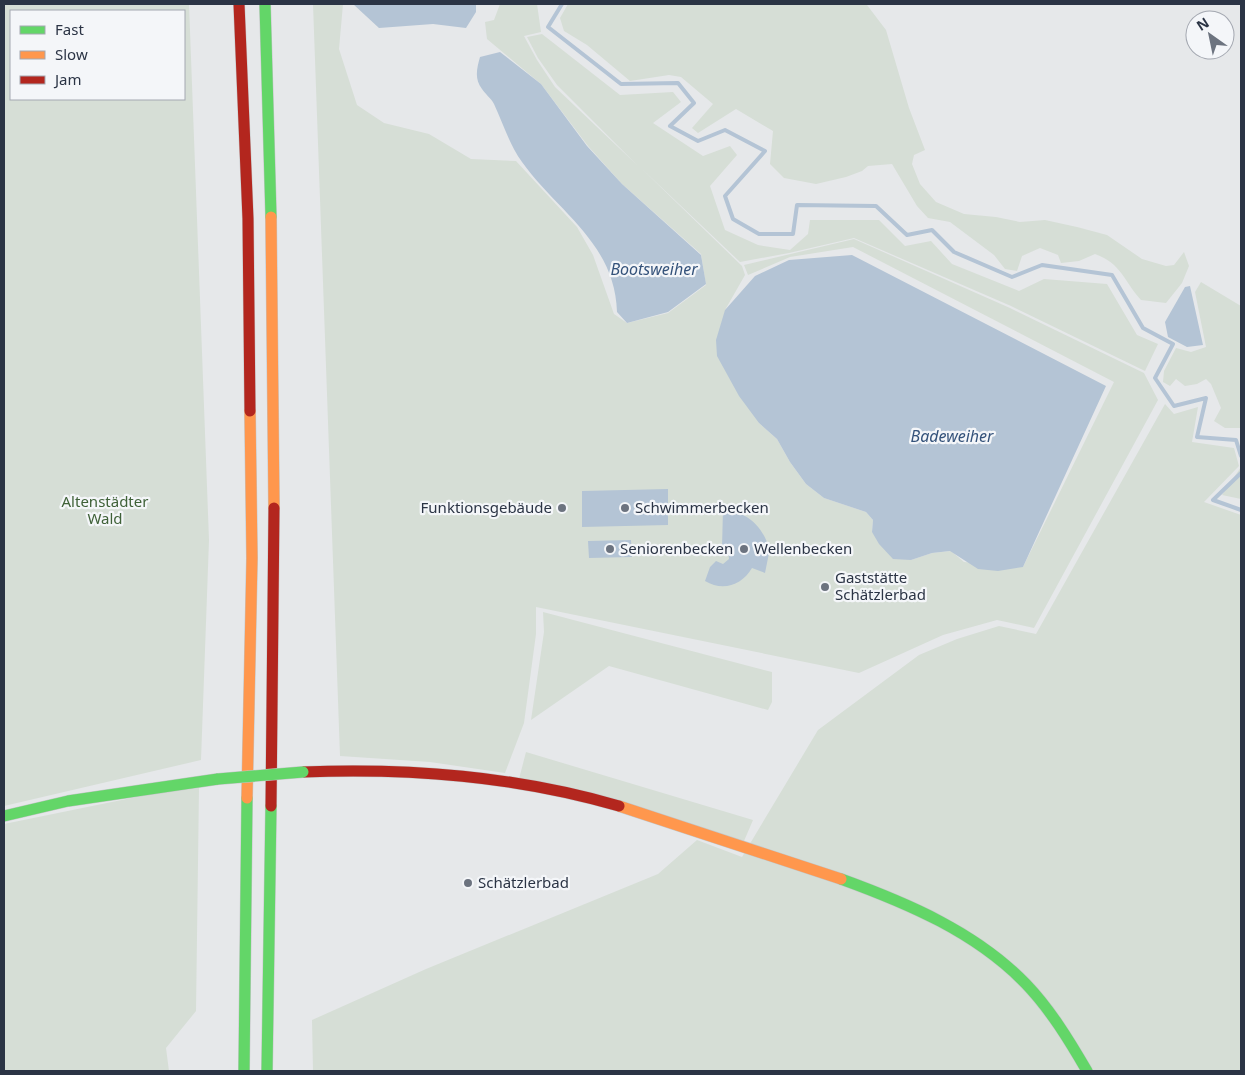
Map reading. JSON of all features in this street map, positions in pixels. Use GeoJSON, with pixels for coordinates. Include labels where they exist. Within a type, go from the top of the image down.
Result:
{"type":"FeatureCollection","features":[{"type":"Feature","properties":{"kind":"main road"},"geometry":{"type":"LineString","coordinates":[[238,4],[248,219],[252,558],[244,959],[244,1071]]}},
{"type":"Feature","properties":{"kind":"main road"},"geometry":{"type":"LineString","coordinates":[[265,4],[275,556],[267,1071]]}},
{"type":"Feature","properties":{"kind":"main road"},"geometry":{"type":"LineString","coordinates":[[4,816],[68,801],[218,779],[303,772],[381,769],[510,781],[639,812],[843,879],[930,915],[1001,961],[1019,977],[1049,1011],[1069,1038],[1087,1071]]}},
{"type":"Feature","properties":{"kind":"green space","name":"Altenstädter Wald"},"geometry":{"type":"Polygon","coordinates":[[[4,4],[189,4],[209,540],[201,760],[4,806],[4,4]]]}},
{"type":"Feature","properties":{"kind":"green space"},"geometry":{"type":"Polygon","coordinates":[[[313,4],[343,4],[339,49],[357,105],[384,123],[429,134],[471,159],[516,161],[577,227],[593,255],[614,314],[627,323],[668,313],[706,285],[701,254],[622,184],[588,146],[541,84],[487,39],[485,22],[494,20],[500,4],[537,4],[541,32],[524,36],[537,60],[555,87],[637,165],[557,85],[538,58],[527,37],[542,34],[620,95],[673,92],[681,102],[653,123],[703,156],[730,146],[737,155],[710,186],[725,230],[758,245],[790,250],[808,234],[810,220],[879,220],[905,246],[931,241],[952,264],[1019,291],[1044,279],[1107,284],[1137,335],[1158,344],[1145,371],[1011,306],[854,238],[740,262],[641,168],[742,266],[745,275],[725,310],[759,423],[777,439],[790,462],[806,484],[824,498],[866,512],[873,520],[872,532],[911,560],[932,553],[951,551],[964,562],[1023,567],[1114,382],[853,247],[790,257],[748,275],[744,265],[854,239],[1010,308],[1144,373],[1158,400],[1034,628],[997,620],[943,635],[859,673],[536,607],[536,634],[524,723],[505,773],[430,762],[340,756],[313,4]]]}},
{"type":"Feature","properties":{"kind":"green space"},"geometry":{"type":"Polygon","coordinates":[[[568,4],[867,5],[886,30],[909,108],[925,150],[914,155],[912,164],[920,184],[936,202],[964,214],[996,217],[1020,222],[1045,220],[1107,235],[1142,259],[1166,266],[1174,265],[1184,252],[1189,266],[1182,283],[1166,303],[1141,300],[1117,268],[1104,258],[1095,254],[1079,261],[1061,263],[1058,255],[1040,248],[1022,256],[1017,271],[1005,269],[994,255],[950,222],[928,218],[917,206],[892,164],[868,166],[862,171],[846,177],[816,184],[784,178],[770,164],[773,131],[736,109],[698,133],[692,128],[713,104],[681,77],[669,75],[630,81],[587,45],[564,31],[560,18],[568,4]]]}},
{"type":"Feature","properties":{"kind":"green space"},"geometry":{"type":"Polygon","coordinates":[[[1201,282],[1241,306],[1241,428],[1225,428],[1214,421],[1221,408],[1211,384],[1206,379],[1197,384],[1185,386],[1176,379],[1170,386],[1163,382],[1164,371],[1176,348],[1191,352],[1206,347],[1195,292],[1201,282]]]}},
{"type":"Feature","properties":{"kind":"green space"},"geometry":{"type":"Polygon","coordinates":[[[1165,404],[1174,414],[1198,407],[1192,442],[1234,448],[1239,466],[1204,502],[1241,515],[1241,1071],[313,1071],[312,1020],[426,969],[658,874],[697,840],[742,857],[818,730],[919,655],[957,639],[999,626],[1036,634],[1165,404]]]}},
{"type":"Feature","properties":{"kind":"green space"},"geometry":{"type":"Polygon","coordinates":[[[1241,467],[1241,499],[1222,495],[1241,467]]]}},
{"type":"Feature","properties":{"kind":"green space"},"geometry":{"type":"Polygon","coordinates":[[[543,612],[772,672],[772,702],[768,710],[609,666],[531,720],[544,632],[543,612]]]}},
{"type":"Feature","properties":{"kind":"green space"},"geometry":{"type":"Polygon","coordinates":[[[526,752],[753,820],[744,841],[519,779],[526,752]]]}},
{"type":"Feature","properties":{"kind":"green space"},"geometry":{"type":"Polygon","coordinates":[[[199,788],[196,1011],[166,1048],[169,1071],[4,1071],[4,824],[151,794],[199,788]]]}},
{"type":"Feature","properties":{"kind":"water"},"geometry":{"type":"Polygon","coordinates":[[[353,4],[476,4],[476,12],[466,28],[433,24],[379,28],[353,4]]]}},
{"type":"Feature","properties":{"kind":"water","name":"Bootsweiher"},"geometry":{"type":"Polygon","coordinates":[[[500,52],[541,84],[587,146],[622,184],[701,255],[706,284],[668,312],[627,323],[617,312],[614,288],[606,266],[596,247],[522,162],[510,141],[494,104],[479,85],[477,73],[480,57],[500,52]]]}},
{"type":"Feature","properties":{"kind":"water","name":"Badeweiher"},"geometry":{"type":"Polygon","coordinates":[[[852,255],[1106,386],[1023,567],[998,571],[978,569],[950,551],[932,553],[911,560],[893,559],[879,544],[872,532],[873,520],[866,512],[824,498],[806,484],[790,462],[777,439],[759,423],[739,396],[717,356],[716,340],[725,310],[755,276],[789,260],[852,255]]]}},
{"type":"Feature","properties":{"kind":"water"},"geometry":{"type":"Polygon","coordinates":[[[1190,286],[1203,345],[1187,347],[1168,337],[1165,322],[1185,287],[1190,286]]]}},
{"type":"Feature","properties":{"kind":"water","name":"Schwimmerbecken"},"geometry":{"type":"Polygon","coordinates":[[[668,489],[668,525],[582,527],[582,491],[668,489]]]}},
{"type":"Feature","properties":{"kind":"water","name":"Wellenbecken"},"geometry":{"type":"Polygon","coordinates":[[[723,509],[738,513],[755,523],[767,542],[763,545],[764,551],[769,553],[765,573],[752,568],[743,579],[732,585],[719,586],[705,581],[710,567],[716,561],[723,564],[729,559],[728,550],[722,548],[723,509]]]}},
{"type":"Feature","properties":{"kind":"water","name":"Seniorenbecken"},"geometry":{"type":"Polygon","coordinates":[[[631,540],[632,557],[589,558],[588,541],[631,540]]]}},
{"type":"Feature","properties":{"kind":"waterway"},"geometry":{"type":"LineString","coordinates":[[562,4],[548,27],[621,84],[678,83],[694,103],[670,126],[698,141],[725,130],[765,151],[725,196],[733,219],[759,234],[793,234],[797,205],[876,206],[907,235],[932,230],[954,252],[1012,277],[1042,265],[1112,275],[1143,328],[1173,344],[1155,378],[1174,406],[1206,398],[1197,437],[1236,440],[1241,456]]}},
{"type":"Feature","properties":{"kind":"waterway"},"geometry":{"type":"LineString","coordinates":[[1241,473],[1213,500],[1241,510]]}},
{"type":"Feature","properties":{"kind":"traffic: fast"},"geometry":{"type":"LineString","coordinates":[[265,4],[271,217]]}},
{"type":"Feature","properties":{"kind":"traffic: fast"},"geometry":{"type":"LineString","coordinates":[[218,779],[303,772]]}},
{"type":"Feature","properties":{"kind":"traffic: fast"},"geometry":{"type":"LineString","coordinates":[[4,816],[68,801],[218,779]]}},
{"type":"Feature","properties":{"kind":"traffic: fast"},"geometry":{"type":"LineString","coordinates":[[244,1071],[247,798]]}},
{"type":"Feature","properties":{"kind":"traffic: fast"},"geometry":{"type":"LineString","coordinates":[[267,1071],[271,806]]}},
{"type":"Feature","properties":{"kind":"traffic: fast"},"geometry":{"type":"LineString","coordinates":[[841,879],[891,898],[940,921],[985,949],[1035,994],[1059,1025],[1087,1071]]}},
{"type":"Feature","properties":{"kind":"traffic: slow"},"geometry":{"type":"LineString","coordinates":[[271,217],[274,508]]}},
{"type":"Feature","properties":{"kind":"traffic: slow"},"geometry":{"type":"LineString","coordinates":[[247,798],[252,558],[250,411]]}},
{"type":"Feature","properties":{"kind":"traffic: slow"},"geometry":{"type":"LineString","coordinates":[[619,806],[841,879]]}},
{"type":"Feature","properties":{"kind":"traffic: jam"},"geometry":{"type":"LineString","coordinates":[[239,4],[248,219],[250,411]]}},
{"type":"Feature","properties":{"kind":"traffic: jam"},"geometry":{"type":"LineString","coordinates":[[271,806],[274,508]]}},
{"type":"Feature","properties":{"kind":"traffic: jam"},"geometry":{"type":"LineString","coordinates":[[303,772],[383,771],[462,776],[541,787],[619,806]]}},
{"type":"Feature","properties":{"kind":"place","name":"Funktionsgebäude"},"geometry":{"type":"Point","coordinates":[562,508]}},
{"type":"Feature","properties":{"kind":"place","name":"Schwimmerbecken"},"geometry":{"type":"Point","coordinates":[625,508]}},
{"type":"Feature","properties":{"kind":"place","name":"Seniorenbecken"},"geometry":{"type":"Point","coordinates":[610,549]}},
{"type":"Feature","properties":{"kind":"place","name":"Wellenbecken"},"geometry":{"type":"Point","coordinates":[744,549]}},
{"type":"Feature","properties":{"kind":"place","name":"Gaststätte Schätzlerbad"},"geometry":{"type":"Point","coordinates":[825,587]}},
{"type":"Feature","properties":{"kind":"place","name":"Schätzlerbad"},"geometry":{"type":"Point","coordinates":[468,883]}}]}
